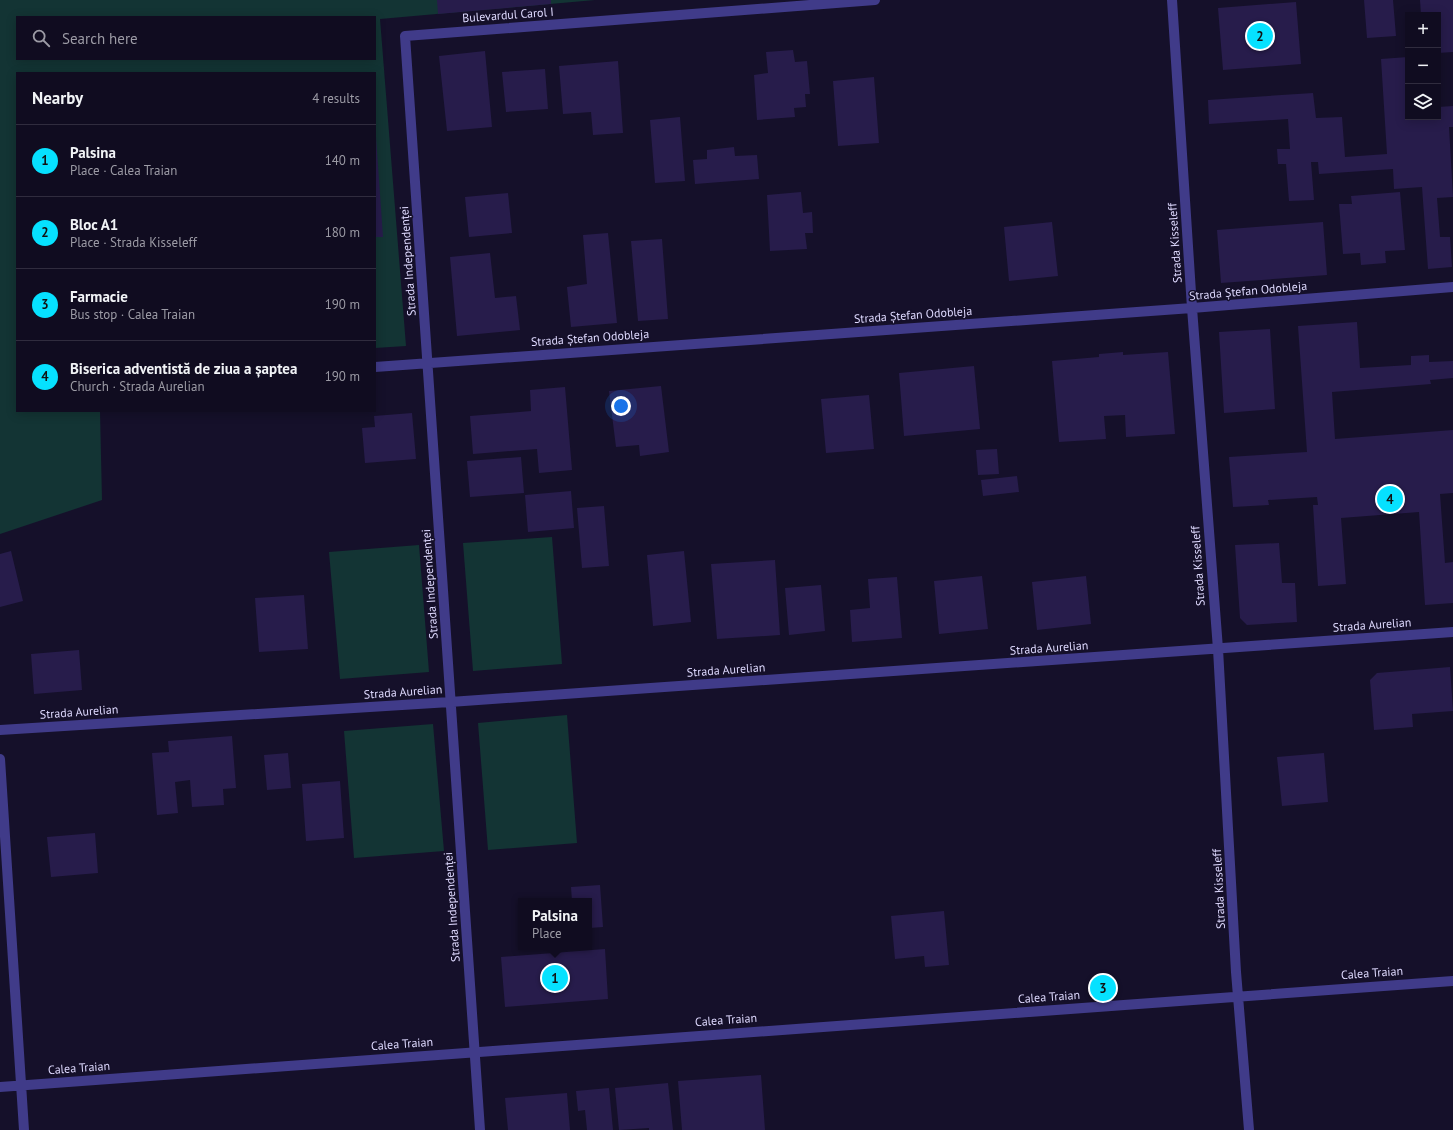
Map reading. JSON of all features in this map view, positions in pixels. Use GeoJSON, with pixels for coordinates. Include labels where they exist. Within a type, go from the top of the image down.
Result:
{"type":"FeatureCollection","features":[{"type":"Feature","properties":{"kind":"street","name":"Bulevardul Carol I"},"geometry":{"type":"LineString","coordinates":[[405,36],[875,0]]}},
{"type":"Feature","properties":{"kind":"street","name":"Strada Kisseleff"},"geometry":{"type":"LineString","coordinates":[[1172,0],[1192,308],[1218,649],[1238,996],[1249,1130]]}},
{"type":"Feature","properties":{"kind":"street","name":"Strada Independenței"},"geometry":{"type":"LineString","coordinates":[[405,36],[450,702],[476,1052],[480,1130]]}},
{"type":"Feature","properties":{"kind":"street","name":"Strada Ștefan Odobleja"},"geometry":{"type":"LineString","coordinates":[[376,367],[1192,308],[1453,287]]}},
{"type":"Feature","properties":{"kind":"street","name":"Strada Aurelian"},"geometry":{"type":"LineString","coordinates":[[0,730],[450,702],[1453,632]]}},
{"type":"Feature","properties":{"kind":"street"},"geometry":{"type":"LineString","coordinates":[[0,759],[24,1130]]}},
{"type":"Feature","properties":{"kind":"street","name":"Calea Traian"},"geometry":{"type":"LineString","coordinates":[[0,1087],[1453,981]]}},
{"type":"Feature","properties":{"kind":"green space"},"geometry":{"type":"Polygon","coordinates":[[[0,0],[595,0],[380,19],[406,346],[376,348],[376,72],[16,72],[16,412],[100,412],[102,500],[0,534],[0,0]]]}},
{"type":"Feature","properties":{"kind":"green space"},"geometry":{"type":"Polygon","coordinates":[[[552,537],[562,664],[473,671],[463,543],[552,537]]]}},
{"type":"Feature","properties":{"kind":"green space"},"geometry":{"type":"Polygon","coordinates":[[[419,545],[429,672],[340,679],[329,552],[419,545]]]}},
{"type":"Feature","properties":{"kind":"green space"},"geometry":{"type":"Polygon","coordinates":[[[567,715],[577,843],[488,850],[478,723],[567,715]]]}},
{"type":"Feature","properties":{"kind":"green space"},"geometry":{"type":"Polygon","coordinates":[[[433,724],[444,851],[354,858],[344,731],[433,724]]]}},
{"type":"Feature","properties":{"kind":"building"},"geometry":{"type":"Polygon","coordinates":[[[437,0],[551,0],[551,4],[438,14],[437,0]]]}},
{"type":"Feature","properties":{"kind":"building"},"geometry":{"type":"Polygon","coordinates":[[[1364,0],[1393,0],[1396,36],[1367,38],[1364,0]]]}},
{"type":"Feature","properties":{"kind":"building"},"geometry":{"type":"Polygon","coordinates":[[[1420,0],[1453,0],[1453,52],[1441,53],[1441,12],[1421,12],[1420,0]]]}},
{"type":"Feature","properties":{"kind":"building"},"geometry":{"type":"Polygon","coordinates":[[[1296,2],[1301,64],[1223,70],[1218,8],[1296,2]]]}},
{"type":"Feature","properties":{"kind":"building"},"geometry":{"type":"Polygon","coordinates":[[[793,50],[795,62],[807,61],[810,94],[805,94],[806,107],[794,108],[795,117],[757,120],[754,75],[768,73],[766,52],[793,50]]]}},
{"type":"Feature","properties":{"kind":"building"},"geometry":{"type":"Polygon","coordinates":[[[485,51],[492,127],[447,131],[439,56],[485,51]]]}},
{"type":"Feature","properties":{"kind":"building"},"geometry":{"type":"Polygon","coordinates":[[[1405,57],[1405,120],[1441,120],[1441,107],[1453,106],[1453,127],[1449,127],[1453,197],[1437,198],[1440,237],[1450,237],[1452,267],[1428,269],[1422,187],[1394,189],[1393,169],[1319,174],[1318,162],[1311,162],[1314,200],[1289,201],[1286,164],[1278,164],[1277,149],[1290,149],[1288,119],[1209,124],[1208,100],[1313,93],[1316,118],[1342,117],[1345,157],[1387,154],[1381,59],[1405,57]]]}},
{"type":"Feature","properties":{"kind":"building"},"geometry":{"type":"Polygon","coordinates":[[[618,61],[623,133],[593,135],[591,112],[563,114],[559,66],[618,61]]]}},
{"type":"Feature","properties":{"kind":"building"},"geometry":{"type":"Polygon","coordinates":[[[545,69],[548,109],[506,112],[502,72],[545,69]]]}},
{"type":"Feature","properties":{"kind":"building"},"geometry":{"type":"Polygon","coordinates":[[[874,77],[879,143],[838,146],[833,81],[874,77]]]}},
{"type":"Feature","properties":{"kind":"building"},"geometry":{"type":"Polygon","coordinates":[[[680,117],[685,181],[655,183],[650,120],[680,117]]]}},
{"type":"Feature","properties":{"kind":"building"},"geometry":{"type":"Polygon","coordinates":[[[376,137],[383,237],[376,237],[376,137]]]}},
{"type":"Feature","properties":{"kind":"building"},"geometry":{"type":"Polygon","coordinates":[[[734,147],[735,156],[757,155],[759,179],[695,184],[693,160],[707,159],[707,150],[734,147]]]}},
{"type":"Feature","properties":{"kind":"building"},"geometry":{"type":"Polygon","coordinates":[[[801,192],[803,213],[812,212],[813,233],[805,233],[807,249],[770,251],[767,195],[801,192]]]}},
{"type":"Feature","properties":{"kind":"building"},"geometry":{"type":"Polygon","coordinates":[[[1400,192],[1405,250],[1385,251],[1386,263],[1361,265],[1360,253],[1343,254],[1339,204],[1352,204],[1351,196],[1400,192]]]}},
{"type":"Feature","properties":{"kind":"building"},"geometry":{"type":"Polygon","coordinates":[[[508,193],[512,233],[469,237],[465,197],[508,193]]]}},
{"type":"Feature","properties":{"kind":"building"},"geometry":{"type":"Polygon","coordinates":[[[1052,222],[1058,276],[1009,281],[1004,227],[1052,222]]]}},
{"type":"Feature","properties":{"kind":"building"},"geometry":{"type":"Polygon","coordinates":[[[1323,222],[1327,275],[1221,283],[1217,230],[1323,222]]]}},
{"type":"Feature","properties":{"kind":"building"},"geometry":{"type":"Polygon","coordinates":[[[608,233],[617,323],[571,327],[567,287],[587,284],[583,235],[608,233]]]}},
{"type":"Feature","properties":{"kind":"building"},"geometry":{"type":"Polygon","coordinates":[[[662,239],[668,319],[638,321],[631,241],[662,239]]]}},
{"type":"Feature","properties":{"kind":"building"},"geometry":{"type":"Polygon","coordinates":[[[490,253],[495,298],[516,296],[520,330],[457,336],[450,257],[490,253]]]}},
{"type":"Feature","properties":{"kind":"building"},"geometry":{"type":"Polygon","coordinates":[[[1357,322],[1360,368],[1411,365],[1411,356],[1429,355],[1429,362],[1453,361],[1453,378],[1430,380],[1431,384],[1332,392],[1335,439],[1453,430],[1453,493],[1440,494],[1445,563],[1453,562],[1453,603],[1425,605],[1419,512],[1341,518],[1346,584],[1318,586],[1313,505],[1318,505],[1317,497],[1268,500],[1269,505],[1233,507],[1229,457],[1307,452],[1298,326],[1357,322]]]}},
{"type":"Feature","properties":{"kind":"building"},"geometry":{"type":"Polygon","coordinates":[[[1270,329],[1275,409],[1224,413],[1219,332],[1270,329]]]}},
{"type":"Feature","properties":{"kind":"building"},"geometry":{"type":"Polygon","coordinates":[[[1123,352],[1123,355],[1168,352],[1175,434],[1126,437],[1125,415],[1104,416],[1106,439],[1059,442],[1052,361],[1099,357],[1099,354],[1123,352]]]}},
{"type":"Feature","properties":{"kind":"building"},"geometry":{"type":"Polygon","coordinates":[[[974,366],[980,429],[904,436],[899,373],[974,366]]]}},
{"type":"Feature","properties":{"kind":"building"},"geometry":{"type":"Polygon","coordinates":[[[661,386],[669,452],[640,456],[639,445],[616,447],[609,391],[661,386]]]}},
{"type":"Feature","properties":{"kind":"building"},"geometry":{"type":"Polygon","coordinates":[[[565,387],[572,470],[539,473],[537,449],[473,454],[470,416],[531,411],[530,390],[565,387]]]}},
{"type":"Feature","properties":{"kind":"building"},"geometry":{"type":"Polygon","coordinates":[[[869,395],[874,449],[826,453],[821,399],[869,395]]]}},
{"type":"Feature","properties":{"kind":"building"},"geometry":{"type":"Polygon","coordinates":[[[412,413],[416,459],[365,463],[362,428],[375,427],[374,416],[412,413]]]}},
{"type":"Feature","properties":{"kind":"building"},"geometry":{"type":"Polygon","coordinates":[[[997,449],[999,474],[978,475],[976,450],[997,449]]]}},
{"type":"Feature","properties":{"kind":"building"},"geometry":{"type":"Polygon","coordinates":[[[521,457],[524,493],[470,497],[467,461],[521,457]]]}},
{"type":"Feature","properties":{"kind":"building"},"geometry":{"type":"Polygon","coordinates":[[[1017,476],[1019,492],[983,496],[981,480],[1017,476]]]}},
{"type":"Feature","properties":{"kind":"building"},"geometry":{"type":"Polygon","coordinates":[[[571,491],[574,528],[528,532],[525,495],[571,491]]]}},
{"type":"Feature","properties":{"kind":"building"},"geometry":{"type":"Polygon","coordinates":[[[604,506],[609,566],[582,568],[577,508],[604,506]]]}},
{"type":"Feature","properties":{"kind":"building"},"geometry":{"type":"Polygon","coordinates":[[[1279,543],[1282,583],[1295,583],[1297,622],[1247,625],[1240,618],[1235,545],[1279,543]]]}},
{"type":"Feature","properties":{"kind":"building"},"geometry":{"type":"Polygon","coordinates":[[[11,551],[23,601],[0,607],[0,554],[11,551]]]}},
{"type":"Feature","properties":{"kind":"building"},"geometry":{"type":"Polygon","coordinates":[[[684,551],[691,622],[653,626],[647,555],[684,551]]]}},
{"type":"Feature","properties":{"kind":"building"},"geometry":{"type":"Polygon","coordinates":[[[775,560],[780,635],[717,639],[711,564],[775,560]]]}},
{"type":"Feature","properties":{"kind":"building"},"geometry":{"type":"Polygon","coordinates":[[[982,576],[988,629],[939,634],[934,581],[982,576]]]}},
{"type":"Feature","properties":{"kind":"building"},"geometry":{"type":"Polygon","coordinates":[[[1086,576],[1091,624],[1037,630],[1032,582],[1086,576]]]}},
{"type":"Feature","properties":{"kind":"building"},"geometry":{"type":"Polygon","coordinates":[[[897,577],[902,638],[852,642],[850,610],[870,608],[868,579],[897,577]]]}},
{"type":"Feature","properties":{"kind":"building"},"geometry":{"type":"Polygon","coordinates":[[[821,585],[825,631],[789,635],[785,588],[821,585]]]}},
{"type":"Feature","properties":{"kind":"building"},"geometry":{"type":"Polygon","coordinates":[[[304,595],[308,649],[259,652],[255,598],[304,595]]]}},
{"type":"Feature","properties":{"kind":"building"},"geometry":{"type":"Polygon","coordinates":[[[79,650],[82,690],[34,694],[31,654],[79,650]]]}},
{"type":"Feature","properties":{"kind":"building"},"geometry":{"type":"Polygon","coordinates":[[[1450,667],[1453,711],[1412,714],[1413,727],[1374,730],[1370,680],[1377,673],[1450,667]]]}},
{"type":"Feature","properties":{"kind":"building"},"geometry":{"type":"Polygon","coordinates":[[[232,736],[236,788],[223,789],[224,805],[192,807],[190,780],[175,782],[178,813],[157,815],[152,753],[169,752],[168,741],[232,736]]]}},
{"type":"Feature","properties":{"kind":"building"},"geometry":{"type":"Polygon","coordinates":[[[288,753],[291,788],[267,790],[264,755],[288,753]]]}},
{"type":"Feature","properties":{"kind":"building"},"geometry":{"type":"Polygon","coordinates":[[[1324,753],[1328,802],[1282,806],[1277,757],[1324,753]]]}},
{"type":"Feature","properties":{"kind":"building"},"geometry":{"type":"Polygon","coordinates":[[[340,781],[344,838],[306,841],[302,784],[340,781]]]}},
{"type":"Feature","properties":{"kind":"building"},"geometry":{"type":"Polygon","coordinates":[[[95,833],[98,873],[51,877],[47,837],[95,833]]]}},
{"type":"Feature","properties":{"kind":"building"},"geometry":{"type":"Polygon","coordinates":[[[600,885],[603,927],[592,928],[592,898],[572,898],[571,887],[600,885]]]}},
{"type":"Feature","properties":{"kind":"building"},"geometry":{"type":"Polygon","coordinates":[[[944,911],[949,965],[925,967],[924,956],[895,959],[891,916],[944,911]]]}},
{"type":"Feature","properties":{"kind":"building"},"geometry":{"type":"Polygon","coordinates":[[[605,949],[608,999],[505,1007],[501,957],[605,949]]]}},
{"type":"Feature","properties":{"kind":"building"},"geometry":{"type":"Polygon","coordinates":[[[761,1075],[765,1130],[682,1130],[678,1081],[761,1075]]]}},
{"type":"Feature","properties":{"kind":"building"},"geometry":{"type":"Polygon","coordinates":[[[668,1083],[673,1130],[649,1130],[649,1128],[619,1130],[615,1088],[668,1083]]]}},
{"type":"Feature","properties":{"kind":"building"},"geometry":{"type":"Polygon","coordinates":[[[609,1088],[613,1130],[587,1130],[585,1110],[578,1111],[576,1091],[609,1088]]]}},
{"type":"Feature","properties":{"kind":"building"},"geometry":{"type":"Polygon","coordinates":[[[567,1093],[570,1130],[508,1130],[505,1098],[567,1093]]]}},
{"type":"Feature","properties":{"kind":"place","name":"Bloc A1"},"geometry":{"type":"Point","coordinates":[1260,36]}},
{"type":"Feature","properties":{"kind":"place","name":"Biserica adventistă de ziua a șaptea"},"geometry":{"type":"Point","coordinates":[1390,499]}},
{"type":"Feature","properties":{"kind":"place","name":"Palsina"},"geometry":{"type":"Point","coordinates":[555,978]}},
{"type":"Feature","properties":{"kind":"place","name":"Farmacie"},"geometry":{"type":"Point","coordinates":[1103,988]}}]}
